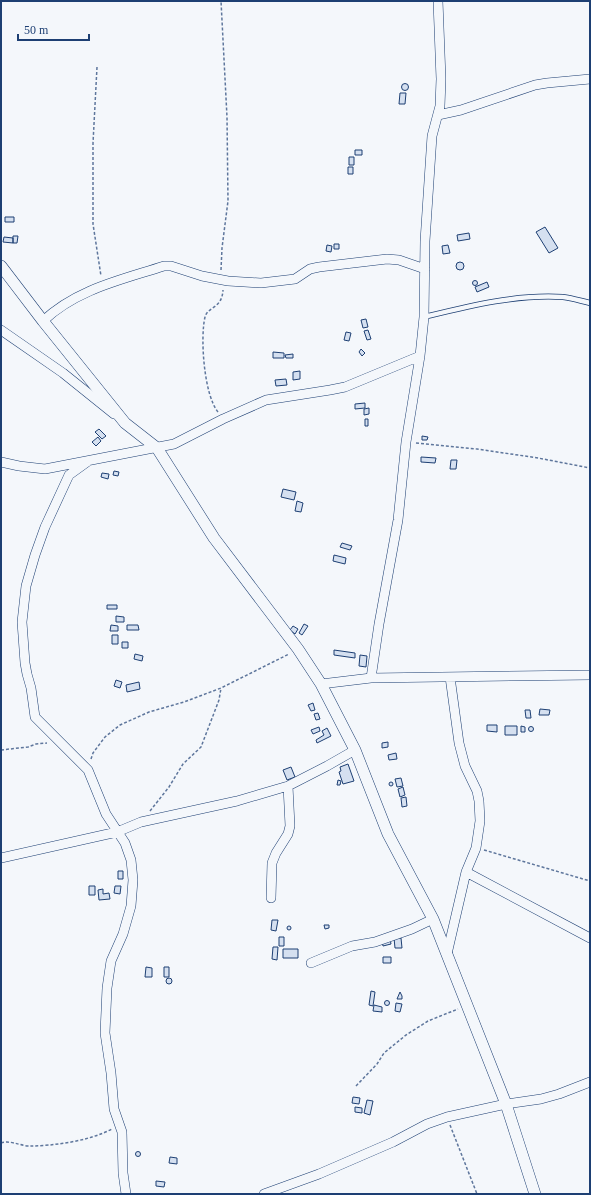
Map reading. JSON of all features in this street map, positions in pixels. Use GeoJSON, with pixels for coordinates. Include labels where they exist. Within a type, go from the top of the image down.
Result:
{"type":"FeatureCollection","features":[{"type":"Feature","properties":{"kind":"street"},"geometry":{"type":"LineString","coordinates":[[371,678],[378,624],[398,520],[406,442],[420,356],[424,317],[425,240],[432,136],[438,115],[441,80],[438,1]]}},
{"type":"Feature","properties":{"kind":"street"},"geometry":{"type":"LineString","coordinates":[[438,115],[468,108],[535,85],[590,79]]}},
{"type":"Feature","properties":{"kind":"street"},"geometry":{"type":"LineString","coordinates":[[43,321],[56,309],[90,291],[168,265],[202,276],[222,280],[261,283],[295,279],[314,268],[378,259],[400,260],[425,269]]}},
{"type":"Feature","properties":{"kind":"street"},"geometry":{"type":"LineString","coordinates":[[1,266],[125,423]]}},
{"type":"Feature","properties":{"kind":"street"},"geometry":{"type":"LineString","coordinates":[[1,330],[63,373],[157,448],[214,538],[298,650],[321,684],[355,750],[388,834],[433,919],[506,1104],[535,1194]]}},
{"type":"Feature","properties":{"kind":"street"},"geometry":{"type":"LineString","coordinates":[[1,462],[45,469],[174,444],[223,419],[266,400],[330,390],[345,386],[420,356]]}},
{"type":"Feature","properties":{"kind":"street"},"geometry":{"type":"LineString","coordinates":[[87,462],[69,475],[45,527],[35,555],[24,601],[22,622],[25,663],[31,688],[35,717],[87,768],[106,814],[129,851],[133,880],[131,906],[123,934],[111,961],[107,988],[105,1033],[111,1073],[114,1109],[122,1132],[123,1173],[126,1194]]}},
{"type":"Feature","properties":{"kind":"street"},"geometry":{"type":"LineString","coordinates":[[321,684],[371,678],[590,675]]}},
{"type":"Feature","properties":{"kind":"street"},"geometry":{"type":"LineString","coordinates":[[447,954],[466,872],[476,848],[480,821],[477,791],[465,766],[459,743],[450,677]]}},
{"type":"Feature","properties":{"kind":"street"},"geometry":{"type":"LineString","coordinates":[[1,858],[117,832],[141,822],[237,801],[288,786],[355,750]]}},
{"type":"Feature","properties":{"kind":"street"},"geometry":{"type":"LineString","coordinates":[[271,898],[272,863],[276,853],[288,834],[290,826],[288,786]]}},
{"type":"Feature","properties":{"kind":"street"},"geometry":{"type":"LineString","coordinates":[[466,872],[589,939]]}},
{"type":"Feature","properties":{"kind":"street"},"geometry":{"type":"LineString","coordinates":[[310,963],[352,946],[375,942],[412,929],[433,919]]}},
{"type":"Feature","properties":{"kind":"street"},"geometry":{"type":"LineString","coordinates":[[264,1194],[319,1174],[393,1142],[427,1124],[447,1117],[506,1104],[541,1099],[590,1082]]}},
{"type":"Feature","properties":{"kind":"lane"},"geometry":{"type":"LineString","coordinates":[[424,317],[488,302],[534,296],[565,297],[590,303]]}},
{"type":"Feature","properties":{"kind":"path"},"geometry":{"type":"LineString","coordinates":[[221,1],[227,117],[228,201],[222,248],[223,293],[217,306],[209,311],[206,316],[204,347],[208,393],[214,407],[223,419]]}},
{"type":"Feature","properties":{"kind":"path"},"geometry":{"type":"LineString","coordinates":[[97,67],[93,143],[93,224],[102,286]]}},
{"type":"Feature","properties":{"kind":"path"},"geometry":{"type":"LineString","coordinates":[[406,442],[477,449],[538,458],[590,468]]}},
{"type":"Feature","properties":{"kind":"path"},"geometry":{"type":"LineString","coordinates":[[87,768],[93,753],[105,737],[120,725],[149,712],[184,702],[221,688],[298,650]]}},
{"type":"Feature","properties":{"kind":"path"},"geometry":{"type":"LineString","coordinates":[[141,822],[169,788],[183,764],[201,747],[219,700],[221,688]]}},
{"type":"Feature","properties":{"kind":"path"},"geometry":{"type":"LineString","coordinates":[[1,750],[28,747],[44,743],[61,744]]}},
{"type":"Feature","properties":{"kind":"path"},"geometry":{"type":"LineString","coordinates":[[476,848],[590,880]]}},
{"type":"Feature","properties":{"kind":"path"},"geometry":{"type":"LineString","coordinates":[[356,1086],[377,1064],[384,1053],[406,1035],[428,1021],[467,1006]]}},
{"type":"Feature","properties":{"kind":"path"},"geometry":{"type":"LineString","coordinates":[[447,1117],[477,1194]]}},
{"type":"Feature","properties":{"kind":"path"},"geometry":{"type":"LineString","coordinates":[[1,1143],[9,1141],[29,1146],[71,1142],[99,1135],[120,1124]]}},
{"type":"Feature","properties":{"kind":"building"},"geometry":{"type":"Polygon","coordinates":[[[405,84],[408,87],[405,90],[402,87],[405,84]]]}},
{"type":"Feature","properties":{"kind":"building"},"geometry":{"type":"Polygon","coordinates":[[[400,93],[406,93],[405,104],[399,104],[400,93]]]}},
{"type":"Feature","properties":{"kind":"building"},"geometry":{"type":"Polygon","coordinates":[[[355,150],[362,150],[362,155],[355,155],[355,150]]]}},
{"type":"Feature","properties":{"kind":"building"},"geometry":{"type":"Polygon","coordinates":[[[349,157],[354,157],[354,165],[349,165],[349,157]]]}},
{"type":"Feature","properties":{"kind":"building"},"geometry":{"type":"Polygon","coordinates":[[[348,167],[353,167],[353,174],[348,174],[348,167]]]}},
{"type":"Feature","properties":{"kind":"building"},"geometry":{"type":"Polygon","coordinates":[[[5,217],[14,217],[14,222],[5,222],[5,217]]]}},
{"type":"Feature","properties":{"kind":"building"},"geometry":{"type":"Polygon","coordinates":[[[545,227],[558,248],[549,253],[536,232],[545,227]]]}},
{"type":"Feature","properties":{"kind":"building"},"geometry":{"type":"Polygon","coordinates":[[[469,233],[470,239],[458,241],[457,235],[469,233]]]}},
{"type":"Feature","properties":{"kind":"building"},"geometry":{"type":"Polygon","coordinates":[[[13,236],[18,236],[17,243],[13,243],[13,236]]]}},
{"type":"Feature","properties":{"kind":"building"},"geometry":{"type":"Polygon","coordinates":[[[4,237],[13,238],[13,243],[3,242],[4,237]]]}},
{"type":"Feature","properties":{"kind":"building"},"geometry":{"type":"Polygon","coordinates":[[[334,244],[339,244],[339,249],[334,249],[334,244]]]}},
{"type":"Feature","properties":{"kind":"building"},"geometry":{"type":"Polygon","coordinates":[[[327,245],[332,246],[331,252],[326,251],[327,245]]]}},
{"type":"Feature","properties":{"kind":"building"},"geometry":{"type":"Polygon","coordinates":[[[448,245],[450,253],[443,254],[442,246],[448,245]]]}},
{"type":"Feature","properties":{"kind":"building"},"geometry":{"type":"Polygon","coordinates":[[[460,262],[463,263],[463,269],[460,270],[457,269],[456,266],[457,263],[460,262]]]}},
{"type":"Feature","properties":{"kind":"building"},"geometry":{"type":"Polygon","coordinates":[[[475,280],[478,283],[475,286],[472,283],[475,280]]]}},
{"type":"Feature","properties":{"kind":"building"},"geometry":{"type":"Polygon","coordinates":[[[487,282],[489,287],[477,292],[475,287],[487,282]]]}},
{"type":"Feature","properties":{"kind":"building"},"geometry":{"type":"Polygon","coordinates":[[[366,319],[368,327],[363,328],[361,320],[366,319]]]}},
{"type":"Feature","properties":{"kind":"building"},"geometry":{"type":"Polygon","coordinates":[[[368,330],[371,339],[367,340],[364,331],[368,330]]]}},
{"type":"Feature","properties":{"kind":"building"},"geometry":{"type":"Polygon","coordinates":[[[346,332],[351,333],[349,341],[344,340],[346,332]]]}},
{"type":"Feature","properties":{"kind":"building"},"geometry":{"type":"Polygon","coordinates":[[[361,349],[365,353],[362,356],[359,352],[361,349]]]}},
{"type":"Feature","properties":{"kind":"building"},"geometry":{"type":"Polygon","coordinates":[[[273,352],[284,353],[284,358],[273,358],[273,352]]]}},
{"type":"Feature","properties":{"kind":"building"},"geometry":{"type":"Polygon","coordinates":[[[293,354],[293,358],[286,358],[285,355],[293,354]]]}},
{"type":"Feature","properties":{"kind":"building"},"geometry":{"type":"Polygon","coordinates":[[[300,371],[300,379],[293,380],[293,372],[300,371]]]}},
{"type":"Feature","properties":{"kind":"building"},"geometry":{"type":"Polygon","coordinates":[[[286,379],[287,385],[276,386],[275,380],[286,379]]]}},
{"type":"Feature","properties":{"kind":"building"},"geometry":{"type":"Polygon","coordinates":[[[365,403],[365,408],[355,409],[355,404],[365,403]]]}},
{"type":"Feature","properties":{"kind":"building"},"geometry":{"type":"Polygon","coordinates":[[[369,408],[369,414],[364,415],[364,409],[369,408]]]}},
{"type":"Feature","properties":{"kind":"building"},"geometry":{"type":"Polygon","coordinates":[[[365,419],[368,419],[368,426],[365,426],[365,419]]]}},
{"type":"Feature","properties":{"kind":"building"},"geometry":{"type":"Polygon","coordinates":[[[99,429],[106,436],[102,439],[95,432],[99,429]]]}},
{"type":"Feature","properties":{"kind":"building"},"geometry":{"type":"Polygon","coordinates":[[[422,436],[428,437],[427,440],[422,440],[422,436]]]}},
{"type":"Feature","properties":{"kind":"building"},"geometry":{"type":"Polygon","coordinates":[[[98,437],[101,441],[96,446],[92,442],[98,437]]]}},
{"type":"Feature","properties":{"kind":"building"},"geometry":{"type":"Polygon","coordinates":[[[421,457],[436,458],[435,463],[421,462],[421,457]]]}},
{"type":"Feature","properties":{"kind":"building"},"geometry":{"type":"Polygon","coordinates":[[[451,460],[457,460],[456,469],[450,469],[451,460]]]}},
{"type":"Feature","properties":{"kind":"building"},"geometry":{"type":"Polygon","coordinates":[[[114,471],[119,472],[118,476],[113,475],[114,471]]]}},
{"type":"Feature","properties":{"kind":"building"},"geometry":{"type":"Polygon","coordinates":[[[102,473],[109,474],[108,479],[101,477],[102,473]]]}},
{"type":"Feature","properties":{"kind":"building"},"geometry":{"type":"Polygon","coordinates":[[[283,489],[296,492],[294,500],[281,497],[283,489]]]}},
{"type":"Feature","properties":{"kind":"building"},"geometry":{"type":"Polygon","coordinates":[[[297,501],[303,503],[301,512],[295,511],[297,501]]]}},
{"type":"Feature","properties":{"kind":"building"},"geometry":{"type":"Polygon","coordinates":[[[342,543],[352,546],[350,550],[340,547],[342,543]]]}},
{"type":"Feature","properties":{"kind":"building"},"geometry":{"type":"Polygon","coordinates":[[[334,555],[346,558],[345,564],[333,561],[334,555]]]}},
{"type":"Feature","properties":{"kind":"building"},"geometry":{"type":"Polygon","coordinates":[[[107,605],[117,605],[117,609],[107,609],[107,605]]]}},
{"type":"Feature","properties":{"kind":"building"},"geometry":{"type":"Polygon","coordinates":[[[116,616],[124,617],[124,622],[116,622],[116,616]]]}},
{"type":"Feature","properties":{"kind":"building"},"geometry":{"type":"Polygon","coordinates":[[[304,624],[308,626],[302,635],[299,633],[304,624]]]}},
{"type":"Feature","properties":{"kind":"building"},"geometry":{"type":"Polygon","coordinates":[[[111,625],[118,626],[118,631],[110,631],[111,625]]]}},
{"type":"Feature","properties":{"kind":"building"},"geometry":{"type":"Polygon","coordinates":[[[127,625],[138,625],[139,630],[127,630],[127,625]]]}},
{"type":"Feature","properties":{"kind":"building"},"geometry":{"type":"Polygon","coordinates":[[[293,626],[298,629],[295,634],[290,630],[293,626]]]}},
{"type":"Feature","properties":{"kind":"building"},"geometry":{"type":"Polygon","coordinates":[[[112,635],[118,635],[118,644],[112,644],[112,635]]]}},
{"type":"Feature","properties":{"kind":"building"},"geometry":{"type":"Polygon","coordinates":[[[122,642],[128,642],[128,648],[122,648],[122,642]]]}},
{"type":"Feature","properties":{"kind":"building"},"geometry":{"type":"Polygon","coordinates":[[[334,650],[355,653],[355,658],[334,655],[334,650]]]}},
{"type":"Feature","properties":{"kind":"building"},"geometry":{"type":"Polygon","coordinates":[[[135,654],[143,656],[142,661],[134,659],[135,654]]]}},
{"type":"Feature","properties":{"kind":"building"},"geometry":{"type":"Polygon","coordinates":[[[360,655],[367,656],[366,667],[359,666],[360,655]]]}},
{"type":"Feature","properties":{"kind":"building"},"geometry":{"type":"Polygon","coordinates":[[[116,680],[122,682],[120,688],[114,686],[116,680]]]}},
{"type":"Feature","properties":{"kind":"building"},"geometry":{"type":"Polygon","coordinates":[[[139,682],[140,689],[127,692],[126,685],[139,682]]]}},
{"type":"Feature","properties":{"kind":"building"},"geometry":{"type":"Polygon","coordinates":[[[313,703],[315,710],[311,711],[308,705],[313,703]]]}},
{"type":"Feature","properties":{"kind":"building"},"geometry":{"type":"Polygon","coordinates":[[[540,709],[550,710],[549,715],[539,715],[540,709]]]}},
{"type":"Feature","properties":{"kind":"building"},"geometry":{"type":"Polygon","coordinates":[[[525,710],[530,710],[531,718],[526,718],[525,710]]]}},
{"type":"Feature","properties":{"kind":"building"},"geometry":{"type":"Polygon","coordinates":[[[318,713],[320,719],[316,720],[314,714],[318,713]]]}},
{"type":"Feature","properties":{"kind":"building"},"geometry":{"type":"Polygon","coordinates":[[[487,725],[497,725],[497,732],[487,731],[487,725]]]}},
{"type":"Feature","properties":{"kind":"building"},"geometry":{"type":"Polygon","coordinates":[[[505,726],[517,726],[517,735],[505,735],[505,726]]]}},
{"type":"Feature","properties":{"kind":"building"},"geometry":{"type":"Polygon","coordinates":[[[521,726],[525,727],[525,732],[521,732],[521,726]]]}},
{"type":"Feature","properties":{"kind":"building"},"geometry":{"type":"Polygon","coordinates":[[[319,727],[320,731],[313,734],[311,730],[319,727]]]}},
{"type":"Feature","properties":{"kind":"building"},"geometry":{"type":"Polygon","coordinates":[[[529,727],[533,727],[533,731],[529,731],[529,727]]]}},
{"type":"Feature","properties":{"kind":"building"},"geometry":{"type":"Polygon","coordinates":[[[327,728],[331,736],[317,743],[316,740],[324,735],[322,731],[327,728]]]}},
{"type":"Feature","properties":{"kind":"building"},"geometry":{"type":"Polygon","coordinates":[[[388,742],[388,747],[382,748],[382,743],[388,742]]]}},
{"type":"Feature","properties":{"kind":"building"},"geometry":{"type":"Polygon","coordinates":[[[396,753],[397,759],[389,760],[388,755],[396,753]]]}},
{"type":"Feature","properties":{"kind":"building"},"geometry":{"type":"Polygon","coordinates":[[[348,764],[354,781],[343,784],[339,772],[341,771],[340,767],[348,764]]]}},
{"type":"Feature","properties":{"kind":"building"},"geometry":{"type":"Polygon","coordinates":[[[291,767],[295,777],[287,780],[283,770],[291,767]]]}},
{"type":"Feature","properties":{"kind":"building"},"geometry":{"type":"Polygon","coordinates":[[[401,778],[403,786],[397,787],[395,779],[401,778]]]}},
{"type":"Feature","properties":{"kind":"building"},"geometry":{"type":"Polygon","coordinates":[[[338,780],[341,781],[340,785],[337,785],[338,780]]]}},
{"type":"Feature","properties":{"kind":"building"},"geometry":{"type":"Polygon","coordinates":[[[389,782],[393,782],[393,786],[389,786],[389,782]]]}},
{"type":"Feature","properties":{"kind":"building"},"geometry":{"type":"Polygon","coordinates":[[[403,787],[405,795],[400,797],[398,789],[403,787]]]}},
{"type":"Feature","properties":{"kind":"building"},"geometry":{"type":"Polygon","coordinates":[[[406,797],[407,806],[402,807],[401,798],[406,797]]]}},
{"type":"Feature","properties":{"kind":"building"},"geometry":{"type":"Polygon","coordinates":[[[118,871],[123,871],[123,879],[118,879],[118,871]]]}},
{"type":"Feature","properties":{"kind":"building"},"geometry":{"type":"Polygon","coordinates":[[[89,886],[95,886],[95,895],[89,895],[89,886]]]}},
{"type":"Feature","properties":{"kind":"building"},"geometry":{"type":"Polygon","coordinates":[[[115,886],[121,886],[120,894],[114,893],[115,886]]]}},
{"type":"Feature","properties":{"kind":"building"},"geometry":{"type":"Polygon","coordinates":[[[103,889],[103,894],[109,893],[110,899],[99,900],[98,890],[103,889]]]}},
{"type":"Feature","properties":{"kind":"building"},"geometry":{"type":"Polygon","coordinates":[[[272,920],[278,920],[276,931],[271,930],[272,920]]]}},
{"type":"Feature","properties":{"kind":"building"},"geometry":{"type":"Polygon","coordinates":[[[324,925],[329,925],[329,928],[325,929],[324,925]]]}},
{"type":"Feature","properties":{"kind":"building"},"geometry":{"type":"Polygon","coordinates":[[[287,926],[291,926],[291,930],[287,930],[287,926]]]}},
{"type":"Feature","properties":{"kind":"building"},"geometry":{"type":"Polygon","coordinates":[[[279,937],[284,937],[284,946],[279,946],[279,937]]]}},
{"type":"Feature","properties":{"kind":"building"},"geometry":{"type":"Polygon","coordinates":[[[394,938],[401,938],[402,948],[395,948],[394,938]]]}},
{"type":"Feature","properties":{"kind":"building"},"geometry":{"type":"Polygon","coordinates":[[[390,939],[391,944],[383,946],[382,941],[390,939]]]}},
{"type":"Feature","properties":{"kind":"building"},"geometry":{"type":"Polygon","coordinates":[[[273,947],[278,947],[277,960],[272,959],[273,947]]]}},
{"type":"Feature","properties":{"kind":"building"},"geometry":{"type":"Polygon","coordinates":[[[283,949],[298,949],[298,958],[283,958],[283,949]]]}},
{"type":"Feature","properties":{"kind":"building"},"geometry":{"type":"Polygon","coordinates":[[[383,957],[391,957],[391,963],[383,963],[383,957]]]}},
{"type":"Feature","properties":{"kind":"building"},"geometry":{"type":"Polygon","coordinates":[[[146,967],[152,968],[152,977],[145,977],[146,967]]]}},
{"type":"Feature","properties":{"kind":"building"},"geometry":{"type":"Polygon","coordinates":[[[164,967],[169,967],[169,977],[164,977],[164,967]]]}},
{"type":"Feature","properties":{"kind":"building"},"geometry":{"type":"Polygon","coordinates":[[[169,978],[172,981],[169,984],[166,981],[169,978]]]}},
{"type":"Feature","properties":{"kind":"building"},"geometry":{"type":"Polygon","coordinates":[[[371,991],[375,992],[373,1006],[369,1005],[371,991]]]}},
{"type":"Feature","properties":{"kind":"building"},"geometry":{"type":"Polygon","coordinates":[[[400,992],[402,999],[397,999],[400,992]]]}},
{"type":"Feature","properties":{"kind":"building"},"geometry":{"type":"Polygon","coordinates":[[[387,1000],[390,1003],[387,1006],[384,1003],[387,1000]]]}},
{"type":"Feature","properties":{"kind":"building"},"geometry":{"type":"Polygon","coordinates":[[[396,1003],[402,1004],[400,1012],[395,1011],[396,1003]]]}},
{"type":"Feature","properties":{"kind":"building"},"geometry":{"type":"Polygon","coordinates":[[[374,1005],[382,1007],[382,1012],[373,1011],[374,1005]]]}},
{"type":"Feature","properties":{"kind":"building"},"geometry":{"type":"Polygon","coordinates":[[[353,1097],[360,1098],[359,1104],[352,1103],[353,1097]]]}},
{"type":"Feature","properties":{"kind":"building"},"geometry":{"type":"Polygon","coordinates":[[[367,1100],[373,1101],[370,1115],[364,1113],[367,1100]]]}},
{"type":"Feature","properties":{"kind":"building"},"geometry":{"type":"Polygon","coordinates":[[[355,1107],[362,1108],[362,1113],[355,1112],[355,1107]]]}},
{"type":"Feature","properties":{"kind":"building"},"geometry":{"type":"Polygon","coordinates":[[[138,1151],[141,1154],[138,1157],[135,1154],[138,1151]]]}},
{"type":"Feature","properties":{"kind":"building"},"geometry":{"type":"Polygon","coordinates":[[[170,1157],[177,1158],[177,1164],[169,1163],[170,1157]]]}},
{"type":"Feature","properties":{"kind":"building"},"geometry":{"type":"Polygon","coordinates":[[[156,1181],[165,1182],[164,1187],[156,1186],[156,1181]]]}}]}
